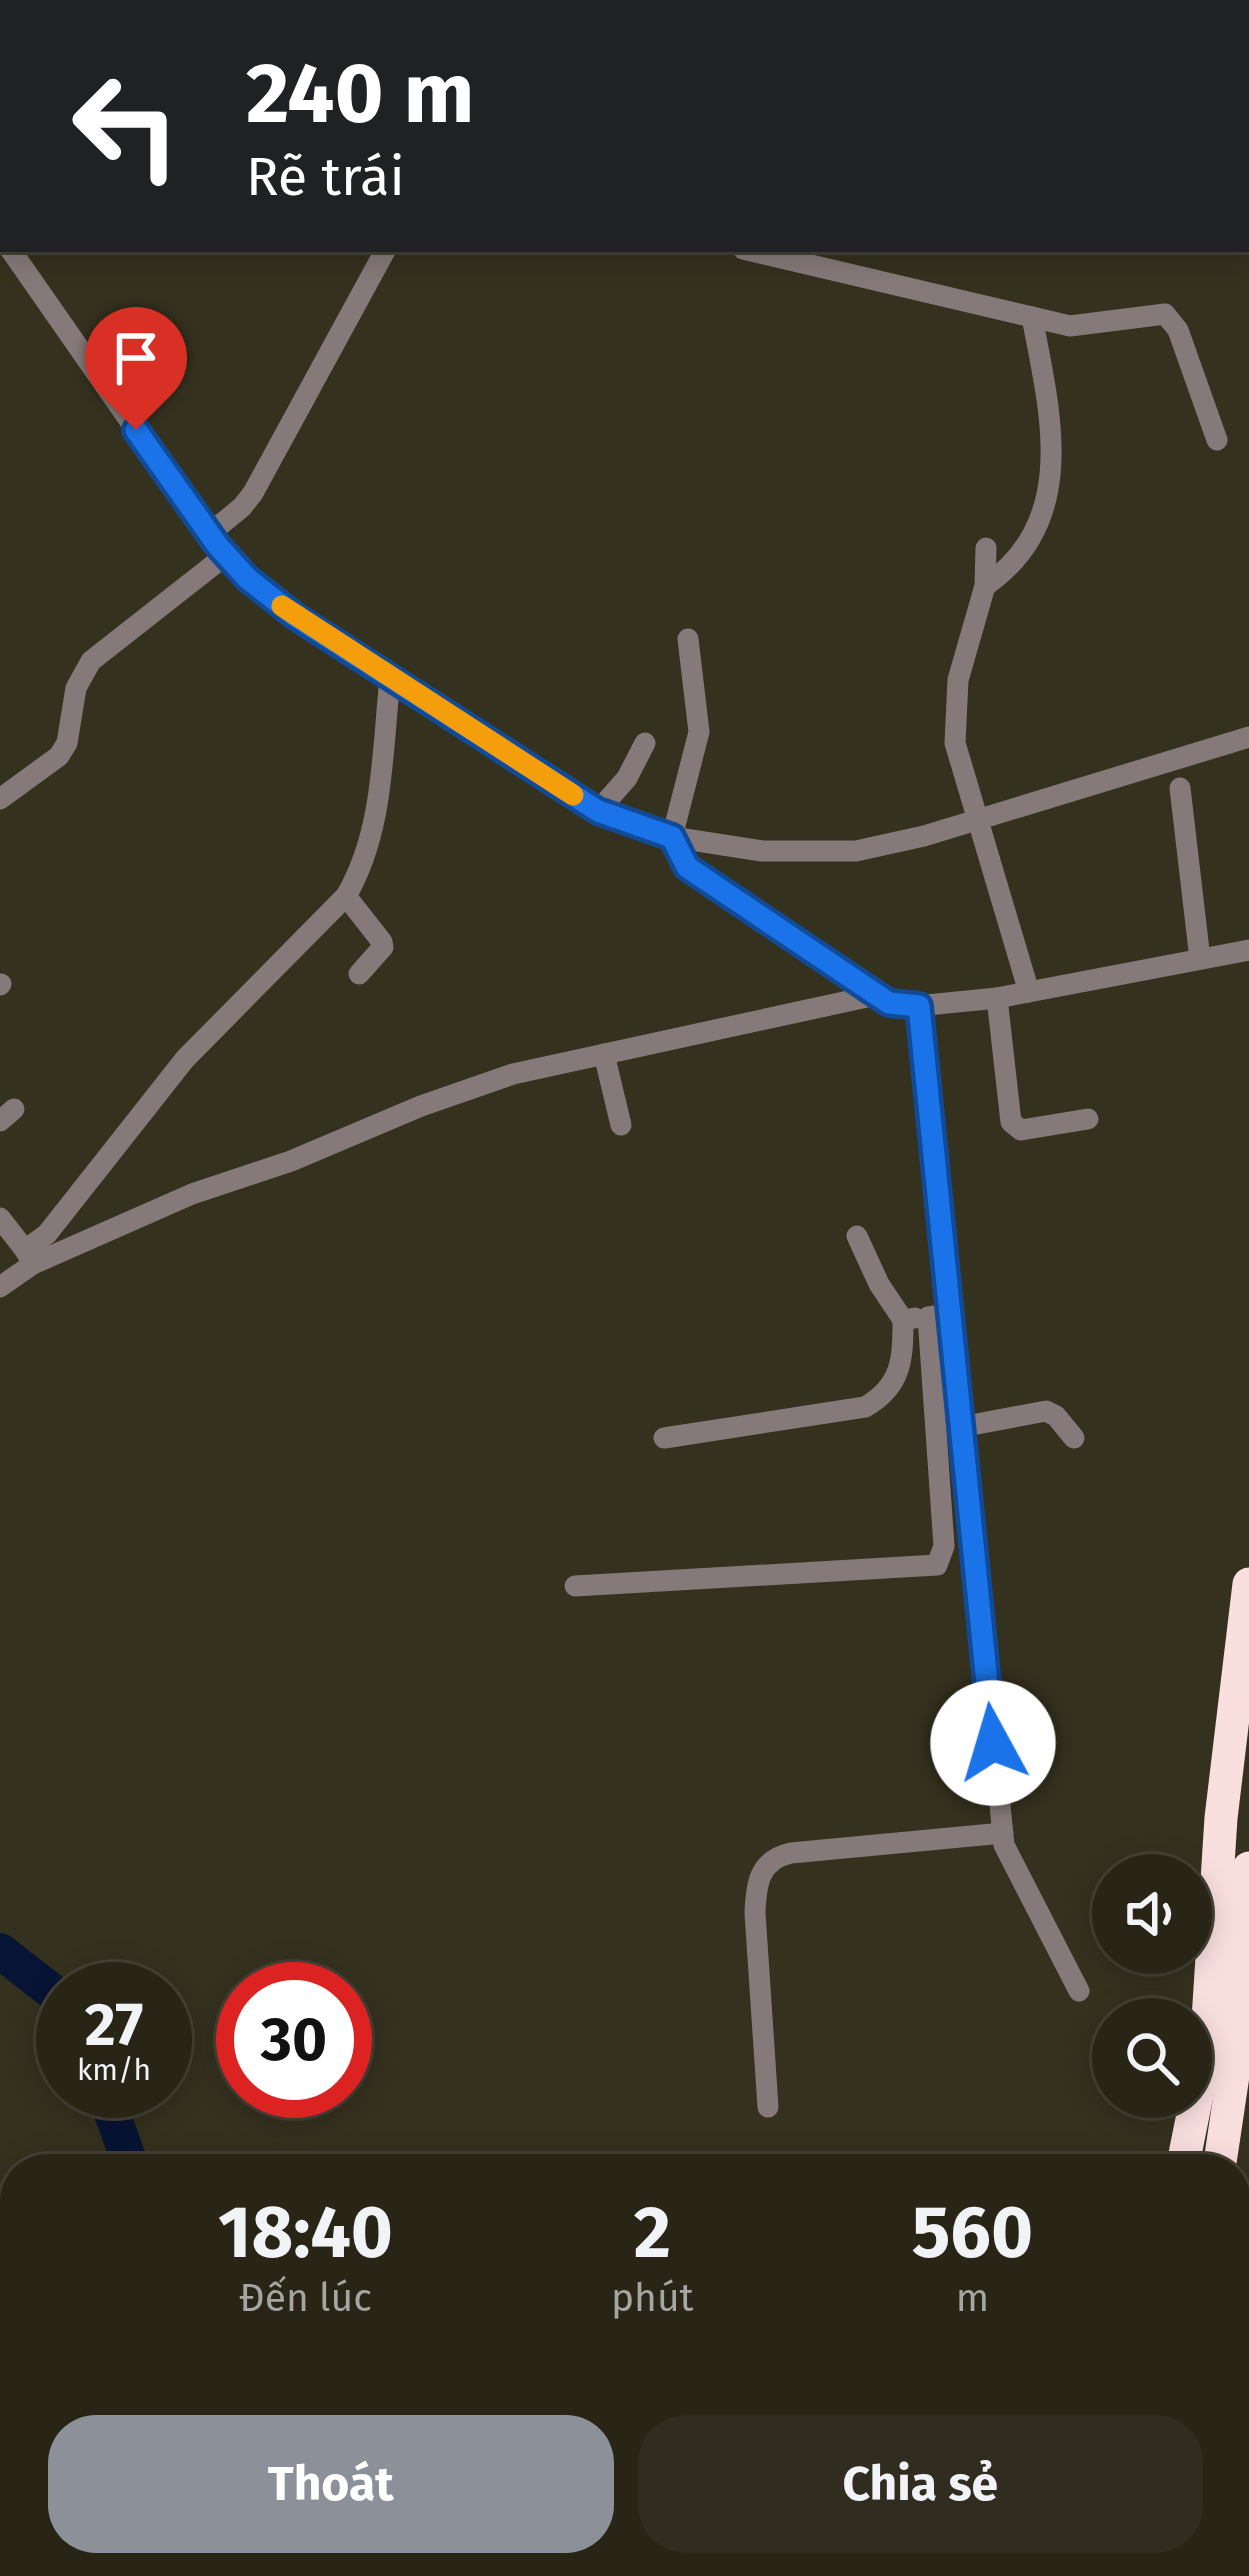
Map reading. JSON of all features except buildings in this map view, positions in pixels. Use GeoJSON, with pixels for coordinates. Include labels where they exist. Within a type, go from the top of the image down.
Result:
{"type":"FeatureCollection","features":[{"type":"Feature","properties":{"kind":"highway"},"geometry":{"type":"LineString","coordinates":[[1185,2154],[1206,2050],[1221,1818],[1249,1584]]}},
{"type":"Feature","properties":{"kind":"highway"},"geometry":{"type":"LineString","coordinates":[[1221,2154],[1238,2042],[1249,1868]]}},
{"type":"Feature","properties":{"kind":"street"},"geometry":{"type":"LineString","coordinates":[[7,252],[226,555],[295,616],[598,811],[672,837],[762,851],[856,850],[924,836],[1249,737]]}},
{"type":"Feature","properties":{"kind":"street"},"geometry":{"type":"LineString","coordinates":[[209,534],[253,493],[384,252]]}},
{"type":"Feature","properties":{"kind":"street"},"geometry":{"type":"LineString","coordinates":[[756,252],[1070,326],[1165,314],[1178,330],[1217,440]]}},
{"type":"Feature","properties":{"kind":"street"},"geometry":{"type":"LineString","coordinates":[[985,586],[1028,544],[1054,461],[1032,317]]}},
{"type":"Feature","properties":{"kind":"street"},"geometry":{"type":"LineString","coordinates":[[986,548],[985,586],[958,680],[954,716],[961,773],[1029,992]]}},
{"type":"Feature","properties":{"kind":"street"},"geometry":{"type":"LineString","coordinates":[[0,799],[59,756],[67,743],[76,688],[91,661],[226,555]]}},
{"type":"Feature","properties":{"kind":"street"},"geometry":{"type":"LineString","coordinates":[[688,639],[698,732],[672,837],[687,867],[889,1003],[919,1006],[997,998],[1249,950]]}},
{"type":"Feature","properties":{"kind":"street"},"geometry":{"type":"LineString","coordinates":[[0,1287],[29,1257],[185,1059],[346,896],[360,872],[373,830],[390,679]]}},
{"type":"Feature","properties":{"kind":"street"},"geometry":{"type":"LineString","coordinates":[[598,811],[627,778],[645,743]]}},
{"type":"Feature","properties":{"kind":"street"},"geometry":{"type":"LineString","coordinates":[[1180,788],[1199,959]]}},
{"type":"Feature","properties":{"kind":"street"},"geometry":{"type":"LineString","coordinates":[[346,896],[382,942],[359,974]]}},
{"type":"Feature","properties":{"kind":"street"},"geometry":{"type":"LineString","coordinates":[[29,1257],[513,1074],[876,995]]}},
{"type":"Feature","properties":{"kind":"street"},"geometry":{"type":"LineString","coordinates":[[997,998],[1015,1128],[1088,1119]]}},
{"type":"Feature","properties":{"kind":"street"},"geometry":{"type":"LineString","coordinates":[[575,1586],[938,1564],[944,1546],[938,1315],[919,1006]]}},
{"type":"Feature","properties":{"kind":"street"},"geometry":{"type":"LineString","coordinates":[[604,1054],[622,1125]]}},
{"type":"Feature","properties":{"kind":"street"},"geometry":{"type":"LineString","coordinates":[[0,1218],[29,1257]]}},
{"type":"Feature","properties":{"kind":"street"},"geometry":{"type":"LineString","coordinates":[[664,1438],[865,1407],[882,1398],[899,1375],[903,1320],[879,1284],[857,1236]]}},
{"type":"Feature","properties":{"kind":"street"},"geometry":{"type":"LineString","coordinates":[[903,1320],[938,1315]]}},
{"type":"Feature","properties":{"kind":"street"},"geometry":{"type":"LineString","coordinates":[[938,1315],[961,1426],[1003,1833],[1009,1860],[1079,1991]]}},
{"type":"Feature","properties":{"kind":"street"},"geometry":{"type":"LineString","coordinates":[[961,1426],[1046,1411],[1074,1438]]}},
{"type":"Feature","properties":{"kind":"street"},"geometry":{"type":"LineString","coordinates":[[768,2107],[755,1913],[762,1870],[791,1853],[1003,1833]]}},
{"type":"Feature","properties":{"kind":"waterway"},"geometry":{"type":"LineString","coordinates":[[0,1951],[36,1979]]}},
{"type":"Feature","properties":{"kind":"waterway"},"geometry":{"type":"LineString","coordinates":[[114,2118],[127,2154]]}},
{"type":"Feature","properties":{"kind":"slow traffic"},"geometry":{"type":"LineString","coordinates":[[282,606],[573,795]]}},
{"type":"Feature","properties":{"kind":"route"},"geometry":{"type":"LineString","coordinates":[[136,430],[218,546],[247,578],[295,616],[598,811],[672,837],[687,867],[889,1003],[919,1006],[993,1743]]}}]}
